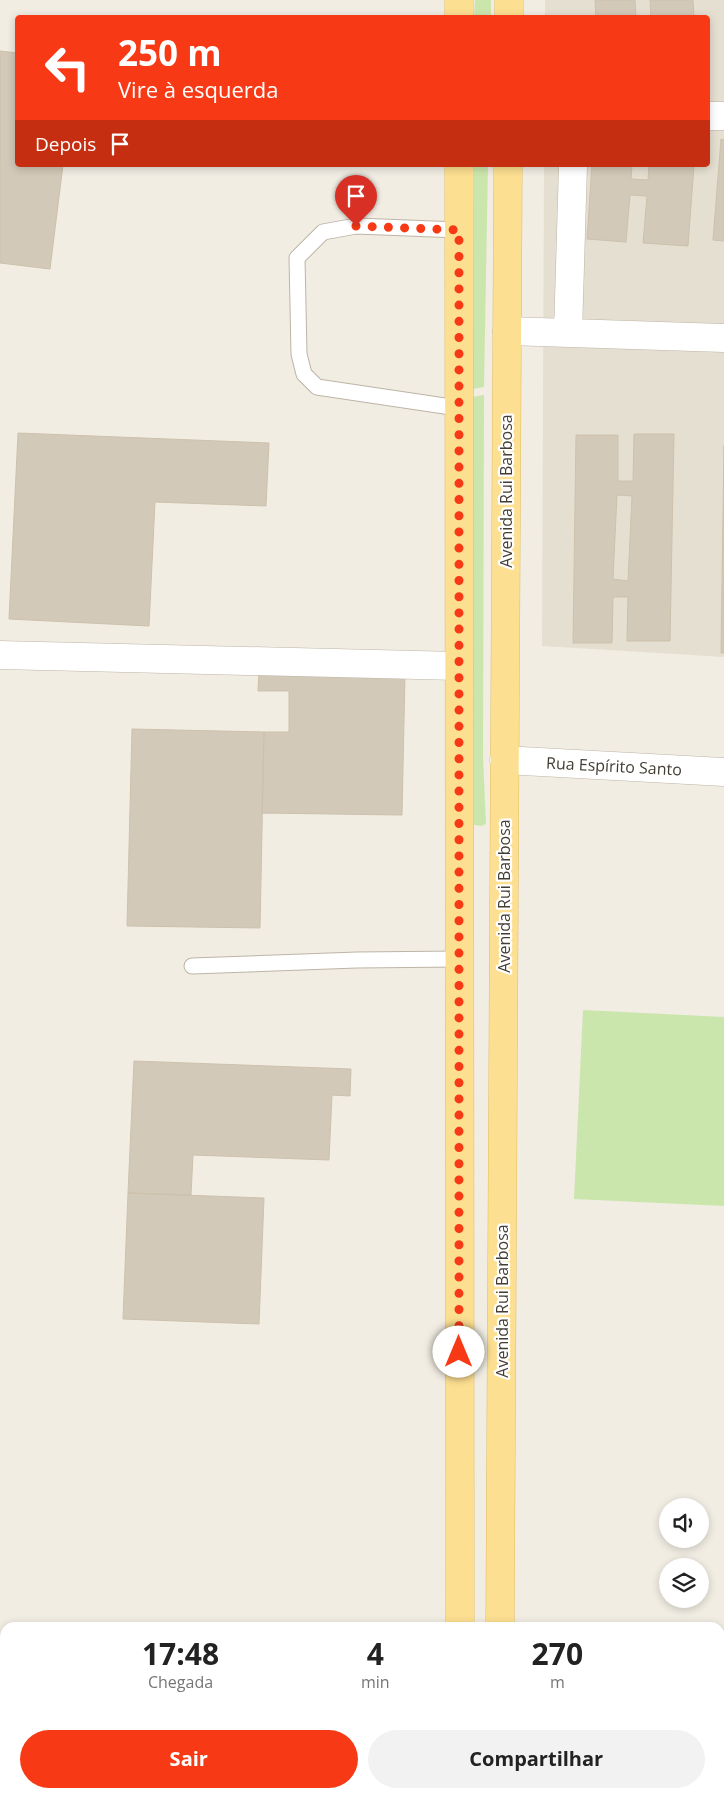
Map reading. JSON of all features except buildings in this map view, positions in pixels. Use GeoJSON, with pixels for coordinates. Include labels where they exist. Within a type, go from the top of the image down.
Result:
{"type":"FeatureCollection","features":[{"type":"Feature","properties":{"kind":"main road"},"geometry":{"type":"LineString","coordinates":[[459,0],[459,15]]}},
{"type":"Feature","properties":{"kind":"main road"},"geometry":{"type":"LineString","coordinates":[[509,0],[509,15]]}},
{"type":"Feature","properties":{"kind":"main road"},"geometry":{"type":"LineString","coordinates":[[459,167],[458,959],[460,1622]]}},
{"type":"Feature","properties":{"kind":"main road","name":"Avenida Rui Barbosa"},"geometry":{"type":"LineString","coordinates":[[500,1622],[508,167]]}},
{"type":"Feature","properties":{"kind":"street"},"geometry":{"type":"LineString","coordinates":[[710,116],[724,116]]}},
{"type":"Feature","properties":{"kind":"street"},"geometry":{"type":"LineString","coordinates":[[568,333],[573,167]]}},
{"type":"Feature","properties":{"kind":"street"},"geometry":{"type":"LineString","coordinates":[[507,331],[724,338]]}},
{"type":"Feature","properties":{"kind":"street"},"geometry":{"type":"LineString","coordinates":[[0,654],[458,666]]}},
{"type":"Feature","properties":{"kind":"street","name":"Rua Espírito Santo"},"geometry":{"type":"LineString","coordinates":[[504,760],[724,772]]}},
{"type":"Feature","properties":{"kind":"lane"},"geometry":{"type":"LineString","coordinates":[[458,408],[317,387],[304,374],[300,354],[297,258],[323,232],[356,226],[459,230]]}},
{"type":"Feature","properties":{"kind":"lane"},"geometry":{"type":"LineString","coordinates":[[192,966],[358,960],[458,959]]}},
{"type":"Feature","properties":{"kind":"shaded area"},"geometry":{"type":"Polygon","coordinates":[[[545,0],[724,0],[724,657],[542,646],[544,167],[710,167],[710,15],[545,15],[545,0]]]}},
{"type":"Feature","properties":{"kind":"green space"},"geometry":{"type":"Polygon","coordinates":[[[475,0],[491,0],[491,15],[474,15],[475,0]]]}},
{"type":"Feature","properties":{"kind":"green space"},"geometry":{"type":"Polygon","coordinates":[[[474,167],[488,167],[484,387],[473,389],[474,167]]]}},
{"type":"Feature","properties":{"kind":"green space"},"geometry":{"type":"Polygon","coordinates":[[[484,395],[483,757],[486,824],[481,826],[470,824],[472,397],[484,395]]]}},
{"type":"Feature","properties":{"kind":"green space"},"geometry":{"type":"Polygon","coordinates":[[[583,1010],[724,1017],[724,1206],[574,1199],[583,1010]]]}},
{"type":"Feature","properties":{"kind":"route"},"geometry":{"type":"LineString","coordinates":[[356,226],[459,230],[459,1352]]}}]}
